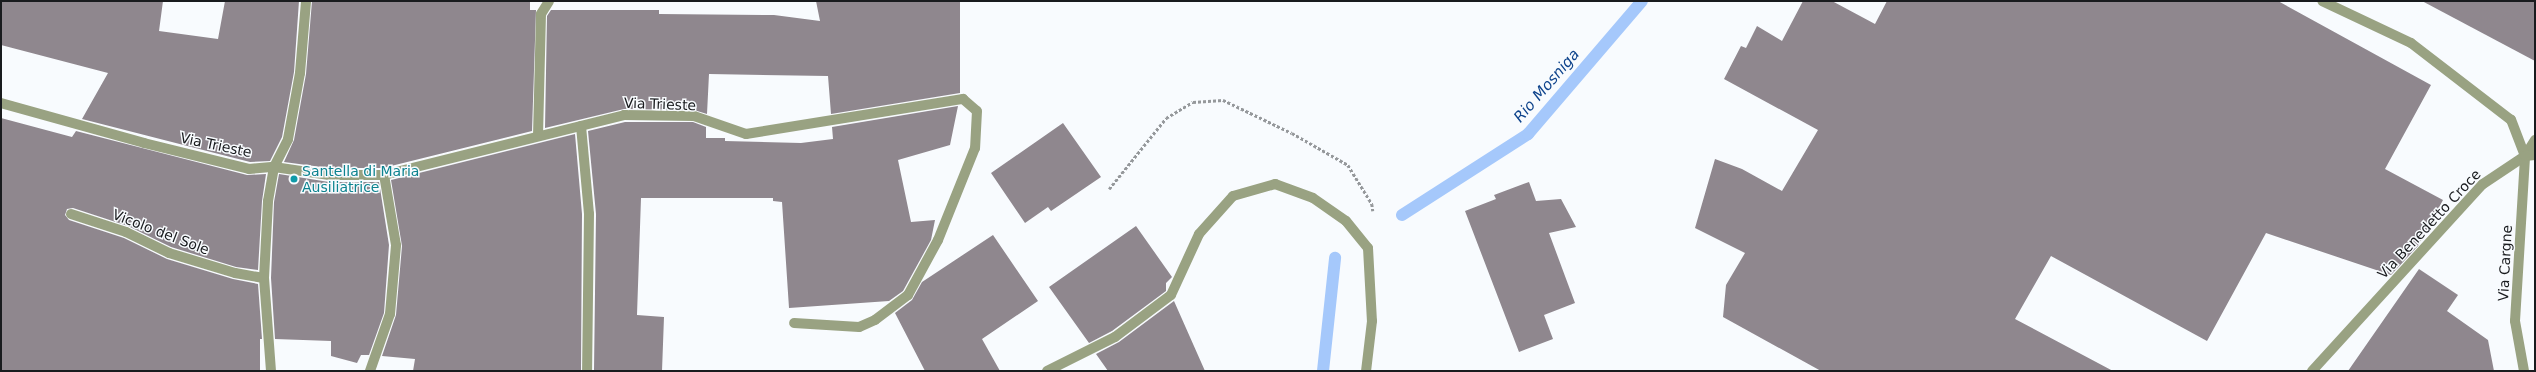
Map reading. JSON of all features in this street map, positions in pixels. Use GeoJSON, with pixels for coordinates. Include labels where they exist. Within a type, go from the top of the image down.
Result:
{"type":"FeatureCollection","features":[{"type":"Feature","properties":{"kind":"street"},"geometry":{"type":"LineString","coordinates":[[271,371],[264,278],[268,201],[274,166],[289,132],[300,73],[306,1]]}},
{"type":"Feature","properties":{"kind":"street"},"geometry":{"type":"LineString","coordinates":[[538,136],[541,14],[549,1]]}},
{"type":"Feature","properties":{"kind":"street"},"geometry":{"type":"LineString","coordinates":[[2322,1],[2411,43],[2511,120],[2530,155]]}},
{"type":"Feature","properties":{"kind":"street","name":"Via Trieste"},"geometry":{"type":"LineString","coordinates":[[1,103],[249,169],[274,166],[329,175],[384,175],[624,115],[694,116],[746,134],[963,99],[977,111],[975,148],[938,240],[908,295],[875,320],[860,327],[794,323]]}},
{"type":"Feature","properties":{"kind":"street"},"geometry":{"type":"LineString","coordinates":[[581,126],[589,214],[587,371]]}},
{"type":"Feature","properties":{"kind":"street"},"geometry":{"type":"LineString","coordinates":[[2530,155],[2535,140]]}},
{"type":"Feature","properties":{"kind":"street","name":"Via Benedetto Croce"},"geometry":{"type":"LineString","coordinates":[[2312,371],[2483,184],[2530,155]]}},
{"type":"Feature","properties":{"kind":"street","name":"Via Cargne"},"geometry":{"type":"LineString","coordinates":[[2524,371],[2516,321],[2530,155]]}},
{"type":"Feature","properties":{"kind":"street"},"geometry":{"type":"LineString","coordinates":[[370,371],[390,314],[396,245],[384,175]]}},
{"type":"Feature","properties":{"kind":"street"},"geometry":{"type":"LineString","coordinates":[[1047,371],[1115,338],[1171,295],[1199,234],[1233,196],[1276,184],[1313,198],[1346,221],[1368,248],[1372,321],[1366,371]]}},
{"type":"Feature","properties":{"kind":"street","name":"Vicolo del Sole"},"geometry":{"type":"LineString","coordinates":[[71,214],[126,232],[168,253],[235,273],[264,278]]}},
{"type":"Feature","properties":{"kind":"path"},"geometry":{"type":"LineString","coordinates":[[1109,189],[1166,118],[1193,102],[1223,100],[1292,133],[1348,164],[1372,204],[1374,219],[1368,248]]}},
{"type":"Feature","properties":{"kind":"building"},"geometry":{"type":"Polygon","coordinates":[[[1,1],[163,1],[159,31],[218,39],[225,1],[299,1],[294,72],[282,137],[270,161],[250,162],[82,119],[108,73],[1,45],[1,1]]]}},
{"type":"Feature","properties":{"kind":"building"},"geometry":{"type":"Polygon","coordinates":[[[312,1],[530,1],[530,10],[536,10],[532,131],[383,168],[329,168],[284,162],[294,140],[306,74],[312,1]]]}},
{"type":"Feature","properties":{"kind":"building"},"geometry":{"type":"Polygon","coordinates":[[[816,1],[960,1],[960,93],[831,114],[828,76],[709,74],[707,114],[694,110],[624,109],[545,128],[547,16],[551,10],[659,10],[659,14],[774,15],[820,21],[816,1]]]}},
{"type":"Feature","properties":{"kind":"building"},"geometry":{"type":"Polygon","coordinates":[[[1803,1],[1832,1],[1875,24],[1887,1],[2278,1],[2431,85],[2385,169],[2443,200],[2418,246],[2391,275],[2266,233],[2207,341],[2051,256],[2015,319],[2113,371],[1821,371],[1723,317],[1726,285],[1745,253],[1695,228],[1715,159],[1742,169],[1782,191],[1818,130],[1724,79],[1741,46],[1746,48],[1757,26],[1782,41],[1803,1]]]}},
{"type":"Feature","properties":{"kind":"building"},"geometry":{"type":"Polygon","coordinates":[[[2422,1],[2535,1],[2535,61],[2422,1]]]}},
{"type":"Feature","properties":{"kind":"building"},"geometry":{"type":"Polygon","coordinates":[[[958,106],[950,145],[898,160],[911,222],[935,220],[931,240],[903,291],[889,301],[789,308],[782,202],[773,201],[773,198],[641,198],[637,315],[664,317],[662,371],[594,371],[596,214],[588,131],[625,122],[693,122],[706,127],[706,138],[725,138],[725,141],[801,143],[833,139],[832,127],[958,106]]]}},
{"type":"Feature","properties":{"kind":"building"},"geometry":{"type":"Polygon","coordinates":[[[1,118],[72,137],[76,131],[247,175],[266,174],[262,201],[258,270],[236,267],[171,247],[128,226],[73,208],[67,209],[65,215],[69,220],[124,238],[167,259],[233,279],[258,284],[262,339],[260,339],[260,371],[1,371],[1,118]]]}},
{"type":"Feature","properties":{"kind":"building"},"geometry":{"type":"Polygon","coordinates":[[[1063,123],[1101,177],[1051,211],[1048,207],[1025,223],[991,173],[1063,123]]]}},
{"type":"Feature","properties":{"kind":"building"},"geometry":{"type":"Polygon","coordinates":[[[575,134],[582,214],[581,371],[413,371],[415,359],[382,356],[396,315],[402,246],[391,180],[575,134]]]}},
{"type":"Feature","properties":{"kind":"building"},"geometry":{"type":"Polygon","coordinates":[[[279,174],[329,182],[379,182],[389,245],[384,313],[369,355],[361,355],[357,363],[331,356],[331,341],[275,339],[271,278],[274,202],[279,174]]]}},
{"type":"Feature","properties":{"kind":"building"},"geometry":{"type":"Polygon","coordinates":[[[1529,182],[1536,201],[1561,199],[1576,227],[1549,233],[1575,303],[1544,315],[1553,339],[1519,352],[1465,211],[1496,199],[1494,195],[1529,182]]]}},
{"type":"Feature","properties":{"kind":"building"},"geometry":{"type":"Polygon","coordinates":[[[1136,226],[1172,277],[1166,283],[1166,291],[1112,331],[1089,343],[1049,287],[1136,226]]]}},
{"type":"Feature","properties":{"kind":"building"},"geometry":{"type":"Polygon","coordinates":[[[993,235],[1038,301],[982,339],[1000,371],[925,371],[895,313],[912,300],[922,282],[993,235]]]}},
{"type":"Feature","properties":{"kind":"building"},"geometry":{"type":"Polygon","coordinates":[[[2419,269],[2458,295],[2447,311],[2488,340],[2494,371],[2348,371],[2419,269]]]}},
{"type":"Feature","properties":{"kind":"building"},"geometry":{"type":"Polygon","coordinates":[[[1174,301],[1205,371],[1108,371],[1096,354],[1119,342],[1174,301]]]}},
{"type":"Feature","properties":{"kind":"waterway","name":"Rio Mosniga"},"geometry":{"type":"LineString","coordinates":[[1402,215],[1528,134],[1642,1]]}},
{"type":"Feature","properties":{"kind":"waterway","name":"Rio Mosniga"},"geometry":{"type":"LineString","coordinates":[[1323,371],[1335,258]]}},
{"type":"Feature","properties":{"kind":"place","name":"Santella di Maria Ausiliatrice"},"geometry":{"type":"Point","coordinates":[294,179]}}]}
